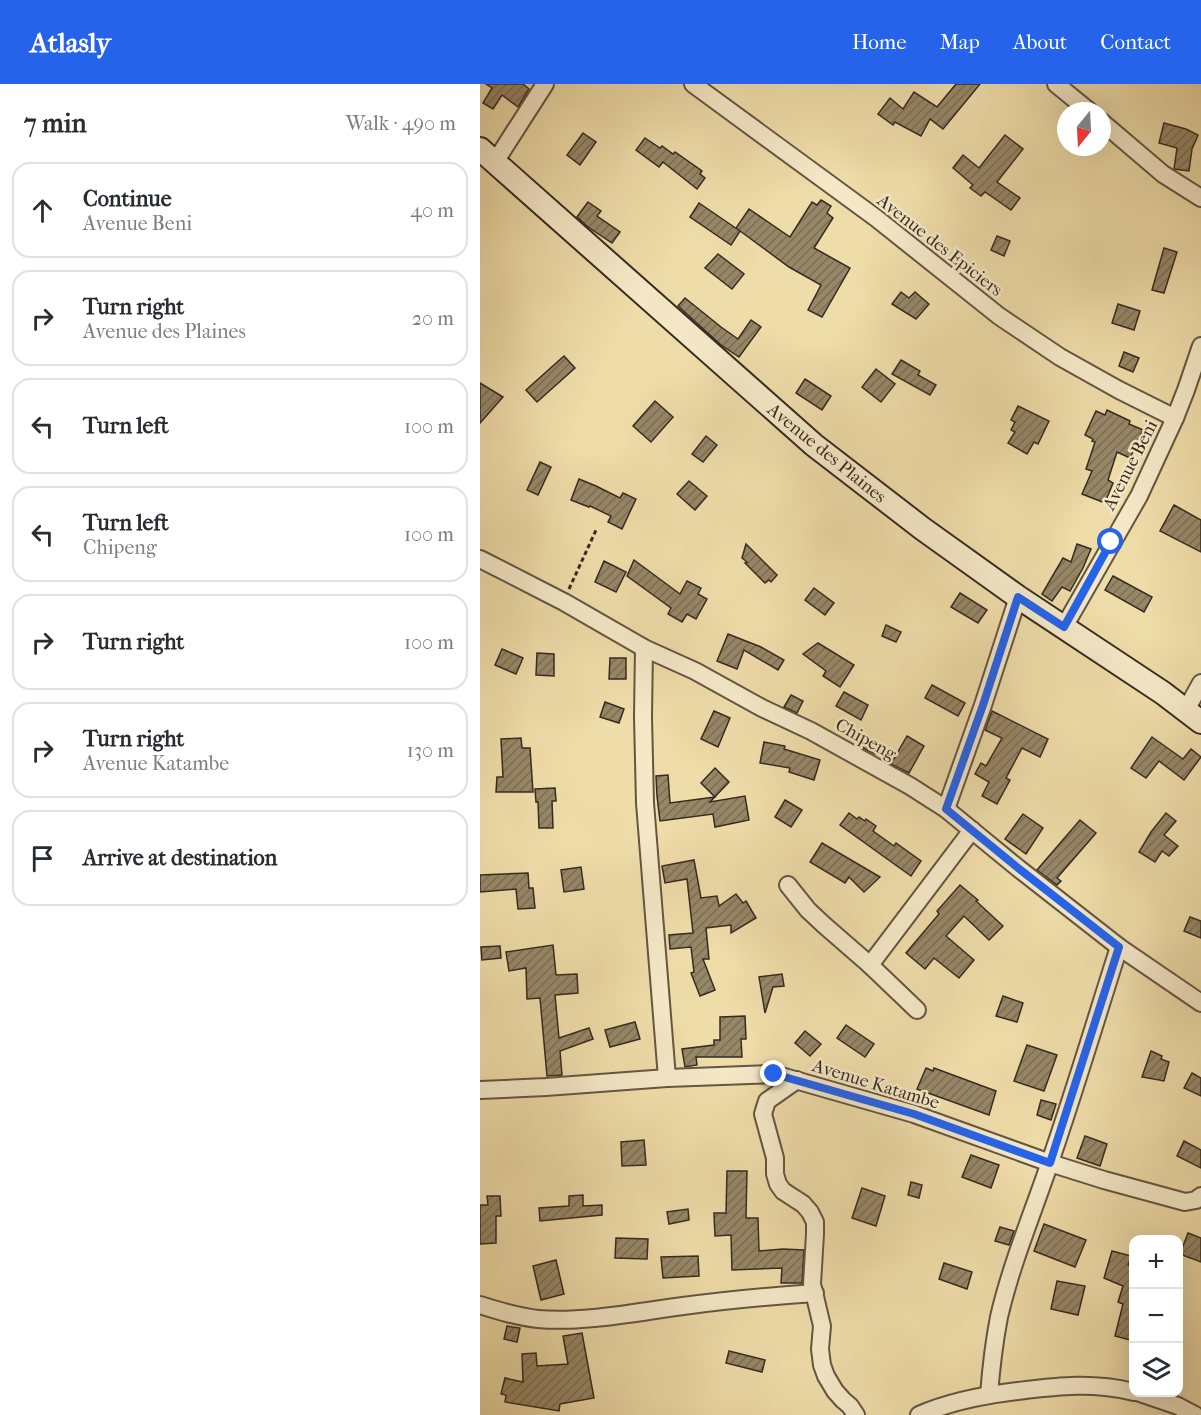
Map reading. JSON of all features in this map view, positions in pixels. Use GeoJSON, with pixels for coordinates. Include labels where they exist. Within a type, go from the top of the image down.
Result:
{"type":"FeatureCollection","features":[{"type":"Feature","properties":{"kind":"street"},"geometry":{"type":"LineString","coordinates":[[487,156],[545,84]]}},
{"type":"Feature","properties":{"kind":"street","name":"Avenue des Epiciers"},"geometry":{"type":"LineString","coordinates":[[693,84],[876,218],[999,316],[1060,357],[1175,418]]}},
{"type":"Feature","properties":{"kind":"street"},"geometry":{"type":"LineString","coordinates":[[1056,84],[1078,102]]}},
{"type":"Feature","properties":{"kind":"street"},"geometry":{"type":"LineString","coordinates":[[1111,130],[1156,169],[1201,198]]}},
{"type":"Feature","properties":{"kind":"street","name":"Avenue des Plaines"},"geometry":{"type":"LineString","coordinates":[[487,156],[814,445],[923,529],[1018,597],[1194,716]]}},
{"type":"Feature","properties":{"kind":"street","name":"Avenue Beni"},"geometry":{"type":"LineString","coordinates":[[1064,627],[1138,496],[1175,418],[1201,346]]}},
{"type":"Feature","properties":{"kind":"street","name":"Chipeng"},"geometry":{"type":"LineString","coordinates":[[480,559],[564,602],[644,648],[695,671],[910,786],[946,809],[1119,947],[1201,1004]]}},
{"type":"Feature","properties":{"kind":"street"},"geometry":{"type":"LineString","coordinates":[[946,809],[1018,597]]}},
{"type":"Feature","properties":{"kind":"street"},"geometry":{"type":"LineString","coordinates":[[644,648],[645,803],[667,1078]]}},
{"type":"Feature","properties":{"kind":"street"},"geometry":{"type":"LineString","coordinates":[[1194,716],[1201,683]]}},
{"type":"Feature","properties":{"kind":"street"},"geometry":{"type":"LineString","coordinates":[[870,965],[972,830]]}},
{"type":"Feature","properties":{"kind":"street"},"geometry":{"type":"LineString","coordinates":[[788,885],[808,910],[917,1010]]}},
{"type":"Feature","properties":{"kind":"street"},"geometry":{"type":"LineString","coordinates":[[989,1395],[999,1317],[1119,947]]}},
{"type":"Feature","properties":{"kind":"street","name":"Avenue Katambe"},"geometry":{"type":"LineString","coordinates":[[480,1090],[667,1078],[774,1074],[914,1114],[1104,1180],[1178,1201],[1191,1202],[1201,1196]]}},
{"type":"Feature","properties":{"kind":"street"},"geometry":{"type":"LineString","coordinates":[[797,1080],[767,1101],[763,1114],[775,1158],[775,1174],[778,1184],[783,1191],[803,1204],[815,1222],[812,1284],[822,1326],[820,1349],[822,1365],[835,1391],[856,1415]]}},
{"type":"Feature","properties":{"kind":"street"},"geometry":{"type":"LineString","coordinates":[[480,1305],[519,1317],[558,1319],[815,1293]]}},
{"type":"Feature","properties":{"kind":"street"},"geometry":{"type":"LineString","coordinates":[[919,1415],[936,1408],[989,1395],[1063,1385],[1099,1386],[1129,1391]]}},
{"type":"Feature","properties":{"kind":"street"},"geometry":{"type":"LineString","coordinates":[[1146,1397],[1175,1411],[1195,1415]]}},
{"type":"Feature","properties":{"kind":"path"},"geometry":{"type":"LineString","coordinates":[[564,602],[597,528]]}},
{"type":"Feature","properties":{"kind":"building"},"geometry":{"type":"Polygon","coordinates":[[[486,84],[523,84],[529,89],[518,107],[502,95],[493,109],[483,103],[492,88],[486,84]]]}},
{"type":"Feature","properties":{"kind":"building"},"geometry":{"type":"Polygon","coordinates":[[[956,84],[980,84],[943,129],[930,119],[921,136],[895,122],[893,125],[878,114],[890,98],[903,109],[914,92],[937,107],[956,84]]]}},
{"type":"Feature","properties":{"kind":"building"},"geometry":{"type":"Polygon","coordinates":[[[1164,123],[1198,135],[1192,149],[1189,171],[1174,169],[1177,148],[1159,143],[1164,123]]]}},
{"type":"Feature","properties":{"kind":"building"},"geometry":{"type":"Polygon","coordinates":[[[583,133],[596,142],[580,165],[567,155],[583,133]]]}},
{"type":"Feature","properties":{"kind":"building"},"geometry":{"type":"Polygon","coordinates":[[[1005,135],[1023,149],[997,182],[1020,198],[1011,210],[985,192],[981,196],[970,188],[973,185],[953,168],[963,155],[979,168],[1005,135]]]}},
{"type":"Feature","properties":{"kind":"building"},"geometry":{"type":"Polygon","coordinates":[[[645,138],[660,148],[662,146],[673,154],[675,152],[702,171],[700,174],[705,178],[697,189],[663,162],[659,167],[636,150],[645,138]]]}},
{"type":"Feature","properties":{"kind":"building"},"geometry":{"type":"Polygon","coordinates":[[[821,200],[831,206],[827,213],[833,218],[814,248],[850,268],[822,317],[808,310],[821,285],[789,267],[736,228],[749,209],[790,237],[812,202],[817,205],[821,200]]]}},
{"type":"Feature","properties":{"kind":"building"},"geometry":{"type":"Polygon","coordinates":[[[588,202],[601,211],[597,216],[620,232],[612,243],[577,217],[588,202]]]}},
{"type":"Feature","properties":{"kind":"building"},"geometry":{"type":"Polygon","coordinates":[[[699,203],[740,231],[731,245],[690,217],[699,203]]]}},
{"type":"Feature","properties":{"kind":"building"},"geometry":{"type":"Polygon","coordinates":[[[997,236],[1010,241],[1004,256],[991,250],[997,236]]]}},
{"type":"Feature","properties":{"kind":"building"},"geometry":{"type":"Polygon","coordinates":[[[1164,248],[1177,252],[1164,293],[1152,290],[1164,248]]]}},
{"type":"Feature","properties":{"kind":"building"},"geometry":{"type":"Polygon","coordinates":[[[718,254],[744,274],[732,289],[705,268],[718,254]]]}},
{"type":"Feature","properties":{"kind":"building"},"geometry":{"type":"Polygon","coordinates":[[[901,292],[909,298],[915,292],[929,304],[916,319],[892,304],[901,292]]]}},
{"type":"Feature","properties":{"kind":"building"},"geometry":{"type":"Polygon","coordinates":[[[685,298],[738,339],[751,320],[761,327],[739,357],[721,345],[678,306],[685,298]]]}},
{"type":"Feature","properties":{"kind":"building"},"geometry":{"type":"Polygon","coordinates":[[[1118,304],[1140,311],[1134,330],[1112,323],[1118,304]]]}},
{"type":"Feature","properties":{"kind":"building"},"geometry":{"type":"Polygon","coordinates":[[[1124,352],[1139,358],[1133,372],[1119,366],[1124,352]]]}},
{"type":"Feature","properties":{"kind":"building"},"geometry":{"type":"Polygon","coordinates":[[[564,356],[575,368],[537,402],[526,390],[564,356]]]}},
{"type":"Feature","properties":{"kind":"building"},"geometry":{"type":"Polygon","coordinates":[[[901,360],[920,371],[918,375],[936,385],[930,395],[892,374],[901,360]]]}},
{"type":"Feature","properties":{"kind":"building"},"geometry":{"type":"Polygon","coordinates":[[[876,369],[895,384],[881,402],[862,387],[876,369]]]}},
{"type":"Feature","properties":{"kind":"building"},"geometry":{"type":"Polygon","coordinates":[[[805,379],[831,396],[822,410],[796,393],[805,379]]]}},
{"type":"Feature","properties":{"kind":"building"},"geometry":{"type":"Polygon","coordinates":[[[480,383],[503,397],[480,423],[480,383]]]}},
{"type":"Feature","properties":{"kind":"building"},"geometry":{"type":"Polygon","coordinates":[[[655,401],[673,417],[651,442],[633,426],[655,401]]]}},
{"type":"Feature","properties":{"kind":"building"},"geometry":{"type":"Polygon","coordinates":[[[1018,406],[1049,421],[1038,444],[1034,442],[1027,454],[1008,443],[1015,432],[1011,430],[1015,422],[1011,420],[1018,406]]]}},
{"type":"Feature","properties":{"kind":"building"},"geometry":{"type":"Polygon","coordinates":[[[1107,410],[1143,430],[1130,458],[1117,452],[1108,480],[1113,483],[1105,503],[1082,494],[1092,471],[1086,469],[1095,442],[1085,435],[1096,411],[1105,415],[1107,410]]]}},
{"type":"Feature","properties":{"kind":"building"},"geometry":{"type":"Polygon","coordinates":[[[706,436],[717,445],[703,462],[692,454],[706,436]]]}},
{"type":"Feature","properties":{"kind":"building"},"geometry":{"type":"Polygon","coordinates":[[[540,462],[551,467],[538,495],[527,490],[540,462]]]}},
{"type":"Feature","properties":{"kind":"building"},"geometry":{"type":"Polygon","coordinates":[[[579,479],[620,498],[623,493],[636,499],[622,529],[608,522],[611,516],[571,500],[579,479]]]}},
{"type":"Feature","properties":{"kind":"building"},"geometry":{"type":"Polygon","coordinates":[[[689,481],[707,496],[695,510],[677,494],[689,481]]]}},
{"type":"Feature","properties":{"kind":"building"},"geometry":{"type":"Polygon","coordinates":[[[1174,505],[1201,520],[1201,552],[1160,531],[1174,505]]]}},
{"type":"Feature","properties":{"kind":"building"},"geometry":{"type":"Polygon","coordinates":[[[746,544],[777,575],[771,582],[769,580],[765,583],[745,563],[747,562],[742,558],[746,544]]]}},
{"type":"Feature","properties":{"kind":"building"},"geometry":{"type":"Polygon","coordinates":[[[1077,544],[1091,549],[1083,568],[1070,591],[1062,587],[1052,601],[1042,594],[1063,558],[1071,562],[1077,544]]]}},
{"type":"Feature","properties":{"kind":"building"},"geometry":{"type":"Polygon","coordinates":[[[634,560],[680,594],[687,581],[701,588],[698,594],[707,599],[696,619],[687,614],[682,622],[668,614],[671,608],[627,576],[634,560]]]}},
{"type":"Feature","properties":{"kind":"building"},"geometry":{"type":"Polygon","coordinates":[[[604,561],[626,572],[616,592],[595,582],[604,561]]]}},
{"type":"Feature","properties":{"kind":"building"},"geometry":{"type":"Polygon","coordinates":[[[1113,576],[1152,597],[1144,612],[1105,590],[1113,576]]]}},
{"type":"Feature","properties":{"kind":"building"},"geometry":{"type":"Polygon","coordinates":[[[814,588],[834,603],[825,615],[805,600],[814,588]]]}},
{"type":"Feature","properties":{"kind":"building"},"geometry":{"type":"Polygon","coordinates":[[[960,593],[987,610],[978,623],[951,607],[960,593]]]}},
{"type":"Feature","properties":{"kind":"building"},"geometry":{"type":"Polygon","coordinates":[[[886,625],[901,632],[896,642],[882,636],[886,625]]]}},
{"type":"Feature","properties":{"kind":"building"},"geometry":{"type":"Polygon","coordinates":[[[728,634],[761,647],[784,660],[778,670],[744,650],[737,669],[717,661],[728,634]]]}},
{"type":"Feature","properties":{"kind":"building"},"geometry":{"type":"Polygon","coordinates":[[[818,643],[854,665],[840,687],[823,676],[826,671],[803,654],[818,643]]]}},
{"type":"Feature","properties":{"kind":"building"},"geometry":{"type":"Polygon","coordinates":[[[502,649],[523,658],[516,674],[495,665],[502,649]]]}},
{"type":"Feature","properties":{"kind":"building"},"geometry":{"type":"Polygon","coordinates":[[[537,653],[554,654],[554,676],[536,675],[537,653]]]}},
{"type":"Feature","properties":{"kind":"building"},"geometry":{"type":"Polygon","coordinates":[[[610,658],[626,658],[626,679],[609,679],[610,658]]]}},
{"type":"Feature","properties":{"kind":"building"},"geometry":{"type":"Polygon","coordinates":[[[932,685],[965,703],[958,716],[925,698],[932,685]]]}},
{"type":"Feature","properties":{"kind":"building"},"geometry":{"type":"Polygon","coordinates":[[[844,692],[868,705],[861,720],[836,706],[844,692]]]}},
{"type":"Feature","properties":{"kind":"building"},"geometry":{"type":"Polygon","coordinates":[[[791,695],[803,701],[797,713],[784,707],[791,695]]]}},
{"type":"Feature","properties":{"kind":"building"},"geometry":{"type":"Polygon","coordinates":[[[605,702],[624,709],[619,723],[600,717],[605,702]]]}},
{"type":"Feature","properties":{"kind":"building"},"geometry":{"type":"Polygon","coordinates":[[[714,711],[730,718],[718,747],[701,739],[714,711]]]}},
{"type":"Feature","properties":{"kind":"building"},"geometry":{"type":"Polygon","coordinates":[[[992,711],[1048,739],[1040,757],[1022,748],[1006,778],[1010,780],[997,804],[982,796],[989,782],[975,774],[981,763],[986,766],[1002,738],[985,730],[992,711]]]}},
{"type":"Feature","properties":{"kind":"building"},"geometry":{"type":"Polygon","coordinates":[[[907,736],[924,746],[909,773],[891,764],[907,736]]]}},
{"type":"Feature","properties":{"kind":"building"},"geometry":{"type":"Polygon","coordinates":[[[1152,737],[1183,759],[1191,749],[1201,757],[1184,780],[1159,761],[1146,778],[1131,768],[1152,737]]]}},
{"type":"Feature","properties":{"kind":"building"},"geometry":{"type":"Polygon","coordinates":[[[521,738],[522,748],[530,748],[533,792],[496,792],[497,777],[503,777],[501,739],[521,738]]]}},
{"type":"Feature","properties":{"kind":"building"},"geometry":{"type":"Polygon","coordinates":[[[867,740],[879,747],[875,754],[863,748],[867,740]]]}},
{"type":"Feature","properties":{"kind":"building"},"geometry":{"type":"Polygon","coordinates":[[[764,742],[785,746],[784,749],[820,760],[814,780],[789,772],[790,768],[760,763],[764,742]]]}},
{"type":"Feature","properties":{"kind":"building"},"geometry":{"type":"Polygon","coordinates":[[[715,768],[729,782],[715,797],[701,783],[715,768]]]}},
{"type":"Feature","properties":{"kind":"building"},"geometry":{"type":"Polygon","coordinates":[[[668,775],[670,803],[715,797],[710,802],[745,796],[749,820],[715,827],[713,814],[660,821],[656,776],[668,775]]]}},
{"type":"Feature","properties":{"kind":"building"},"geometry":{"type":"Polygon","coordinates":[[[555,788],[556,801],[552,801],[553,828],[539,828],[535,789],[555,788]]]}},
{"type":"Feature","properties":{"kind":"building"},"geometry":{"type":"Polygon","coordinates":[[[785,800],[802,810],[791,827],[775,817],[785,800]]]}},
{"type":"Feature","properties":{"kind":"building"},"geometry":{"type":"Polygon","coordinates":[[[849,813],[857,819],[859,817],[865,821],[866,819],[876,826],[873,831],[894,846],[896,843],[921,861],[911,876],[840,825],[849,813]]]}},
{"type":"Feature","properties":{"kind":"building"},"geometry":{"type":"Polygon","coordinates":[[[1166,813],[1176,821],[1164,835],[1178,846],[1169,856],[1162,851],[1155,862],[1139,852],[1166,813]]]}},
{"type":"Feature","properties":{"kind":"building"},"geometry":{"type":"Polygon","coordinates":[[[1023,814],[1043,828],[1026,854],[1005,839],[1023,814]]]}},
{"type":"Feature","properties":{"kind":"building"},"geometry":{"type":"Polygon","coordinates":[[[1080,820],[1096,833],[1057,878],[1061,881],[1057,885],[1037,870],[1080,820]]]}},
{"type":"Feature","properties":{"kind":"building"},"geometry":{"type":"Polygon","coordinates":[[[822,843],[880,877],[864,892],[849,877],[845,883],[810,862],[822,843]]]}},
{"type":"Feature","properties":{"kind":"building"},"geometry":{"type":"Polygon","coordinates":[[[694,860],[701,898],[717,896],[719,906],[736,894],[743,903],[746,901],[756,918],[731,933],[731,925],[706,928],[709,959],[703,959],[715,990],[700,996],[691,973],[694,972],[691,947],[670,949],[669,935],[693,933],[687,879],[665,883],[662,866],[694,860]]]}},
{"type":"Feature","properties":{"kind":"building"},"geometry":{"type":"Polygon","coordinates":[[[581,867],[584,889],[564,892],[561,870],[581,867]]]}},
{"type":"Feature","properties":{"kind":"building"},"geometry":{"type":"Polygon","coordinates":[[[528,873],[529,888],[533,888],[535,908],[518,909],[516,889],[480,892],[480,875],[528,873]]]}},
{"type":"Feature","properties":{"kind":"building"},"geometry":{"type":"Polygon","coordinates":[[[960,885],[1003,926],[989,940],[964,916],[946,936],[974,960],[959,978],[934,958],[925,969],[906,953],[939,914],[937,911],[960,885]]]}},
{"type":"Feature","properties":{"kind":"building"},"geometry":{"type":"Polygon","coordinates":[[[1190,917],[1201,921],[1201,938],[1184,931],[1190,917]]]}},
{"type":"Feature","properties":{"kind":"building"},"geometry":{"type":"Polygon","coordinates":[[[553,945],[556,975],[577,974],[578,993],[555,995],[559,1038],[589,1028],[593,1039],[560,1051],[562,1075],[547,1076],[540,998],[527,999],[526,968],[509,971],[506,952],[553,945]]]}},
{"type":"Feature","properties":{"kind":"building"},"geometry":{"type":"Polygon","coordinates":[[[500,946],[501,958],[482,960],[481,947],[500,946]]]}},
{"type":"Feature","properties":{"kind":"building"},"geometry":{"type":"Polygon","coordinates":[[[782,974],[784,986],[773,987],[765,1013],[759,977],[782,974]]]}},
{"type":"Feature","properties":{"kind":"building"},"geometry":{"type":"Polygon","coordinates":[[[1003,996],[1023,1003],[1017,1022],[996,1016],[1003,996]]]}},
{"type":"Feature","properties":{"kind":"building"},"geometry":{"type":"Polygon","coordinates":[[[745,1016],[746,1039],[741,1039],[742,1057],[696,1057],[697,1065],[685,1067],[682,1049],[714,1045],[714,1040],[720,1040],[720,1017],[745,1016]]]}},
{"type":"Feature","properties":{"kind":"building"},"geometry":{"type":"Polygon","coordinates":[[[635,1022],[640,1039],[610,1047],[605,1030],[635,1022]]]}},
{"type":"Feature","properties":{"kind":"building"},"geometry":{"type":"Polygon","coordinates":[[[846,1025],[874,1044],[865,1057],[837,1038],[846,1025]]]}},
{"type":"Feature","properties":{"kind":"building"},"geometry":{"type":"Polygon","coordinates":[[[805,1031],[821,1044],[810,1056],[795,1043],[805,1031]]]}},
{"type":"Feature","properties":{"kind":"building"},"geometry":{"type":"Polygon","coordinates":[[[1027,1045],[1057,1055],[1044,1091],[1014,1081],[1027,1045]]]}},
{"type":"Feature","properties":{"kind":"building"},"geometry":{"type":"Polygon","coordinates":[[[1151,1051],[1169,1062],[1164,1081],[1142,1077],[1151,1051]]]}},
{"type":"Feature","properties":{"kind":"building"},"geometry":{"type":"Polygon","coordinates":[[[926,1068],[933,1071],[934,1068],[996,1091],[989,1115],[917,1089],[926,1068]]]}},
{"type":"Feature","properties":{"kind":"building"},"geometry":{"type":"Polygon","coordinates":[[[1192,1073],[1201,1078],[1201,1096],[1184,1088],[1192,1073]]]}},
{"type":"Feature","properties":{"kind":"building"},"geometry":{"type":"Polygon","coordinates":[[[1041,1100],[1056,1104],[1051,1120],[1037,1115],[1041,1100]]]}},
{"type":"Feature","properties":{"kind":"building"},"geometry":{"type":"Polygon","coordinates":[[[1085,1136],[1107,1144],[1100,1166],[1077,1158],[1085,1136]]]}},
{"type":"Feature","properties":{"kind":"building"},"geometry":{"type":"Polygon","coordinates":[[[644,1140],[646,1165],[622,1166],[621,1142],[644,1140]]]}},
{"type":"Feature","properties":{"kind":"building"},"geometry":{"type":"Polygon","coordinates":[[[1184,1141],[1201,1150],[1201,1168],[1177,1156],[1184,1141]]]}},
{"type":"Feature","properties":{"kind":"building"},"geometry":{"type":"Polygon","coordinates":[[[971,1155],[999,1165],[991,1188],[962,1177],[971,1155]]]}},
{"type":"Feature","properties":{"kind":"building"},"geometry":{"type":"Polygon","coordinates":[[[727,1171],[747,1171],[746,1218],[758,1218],[759,1251],[804,1250],[802,1283],[781,1283],[782,1268],[732,1270],[731,1235],[715,1236],[714,1213],[726,1213],[727,1171]]]}},
{"type":"Feature","properties":{"kind":"building"},"geometry":{"type":"Polygon","coordinates":[[[911,1182],[922,1185],[919,1198],[908,1195],[911,1182]]]}},
{"type":"Feature","properties":{"kind":"building"},"geometry":{"type":"Polygon","coordinates":[[[862,1188],[885,1196],[876,1226],[852,1218],[862,1188]]]}},
{"type":"Feature","properties":{"kind":"building"},"geometry":{"type":"Polygon","coordinates":[[[583,1195],[583,1206],[602,1205],[602,1215],[540,1221],[539,1208],[569,1206],[569,1196],[583,1195]]]}},
{"type":"Feature","properties":{"kind":"building"},"geometry":{"type":"Polygon","coordinates":[[[487,1196],[500,1196],[501,1216],[496,1216],[496,1243],[480,1244],[480,1205],[488,1205],[487,1196]]]}},
{"type":"Feature","properties":{"kind":"building"},"geometry":{"type":"Polygon","coordinates":[[[688,1209],[689,1220],[669,1224],[667,1212],[688,1209]]]}},
{"type":"Feature","properties":{"kind":"building"},"geometry":{"type":"Polygon","coordinates":[[[1044,1224],[1086,1240],[1075,1267],[1034,1251],[1044,1224]]]}},
{"type":"Feature","properties":{"kind":"building"},"geometry":{"type":"Polygon","coordinates":[[[1000,1227],[1014,1231],[1009,1245],[995,1241],[1000,1227]]]}},
{"type":"Feature","properties":{"kind":"building"},"geometry":{"type":"Polygon","coordinates":[[[1188,1233],[1201,1238],[1201,1262],[1183,1255],[1183,1246],[1188,1233]]]}},
{"type":"Feature","properties":{"kind":"building"},"geometry":{"type":"Polygon","coordinates":[[[616,1238],[648,1239],[647,1259],[615,1258],[616,1238]]]}},
{"type":"Feature","properties":{"kind":"building"},"geometry":{"type":"Polygon","coordinates":[[[1112,1251],[1129,1255],[1129,1340],[1115,1336],[1123,1304],[1118,1302],[1123,1286],[1104,1278],[1112,1251]]]}},
{"type":"Feature","properties":{"kind":"building"},"geometry":{"type":"Polygon","coordinates":[[[698,1256],[699,1276],[663,1278],[661,1257],[698,1256]]]}},
{"type":"Feature","properties":{"kind":"building"},"geometry":{"type":"Polygon","coordinates":[[[556,1260],[564,1294],[541,1300],[533,1266],[556,1260]]]}},
{"type":"Feature","properties":{"kind":"building"},"geometry":{"type":"Polygon","coordinates":[[[944,1263],[972,1272],[967,1289],[939,1279],[944,1263]]]}},
{"type":"Feature","properties":{"kind":"building"},"geometry":{"type":"Polygon","coordinates":[[[1057,1281],[1085,1286],[1078,1315],[1051,1309],[1057,1281]]]}},
{"type":"Feature","properties":{"kind":"building"},"geometry":{"type":"Polygon","coordinates":[[[507,1326],[520,1328],[517,1342],[504,1339],[507,1326]]]}},
{"type":"Feature","properties":{"kind":"building"},"geometry":{"type":"Polygon","coordinates":[[[582,1333],[594,1398],[560,1404],[559,1411],[505,1402],[506,1395],[501,1394],[505,1378],[523,1382],[522,1354],[536,1353],[537,1366],[568,1364],[563,1336],[582,1333]]]}},
{"type":"Feature","properties":{"kind":"building"},"geometry":{"type":"Polygon","coordinates":[[[729,1351],[765,1360],[762,1372],[726,1363],[729,1351]]]}},
{"type":"Feature","properties":{"kind":"route"},"geometry":{"type":"LineString","coordinates":[[774,1074],[914,1114],[1050,1163],[1119,947],[946,809],[1018,597],[1064,627],[1111,542]]}}]}
